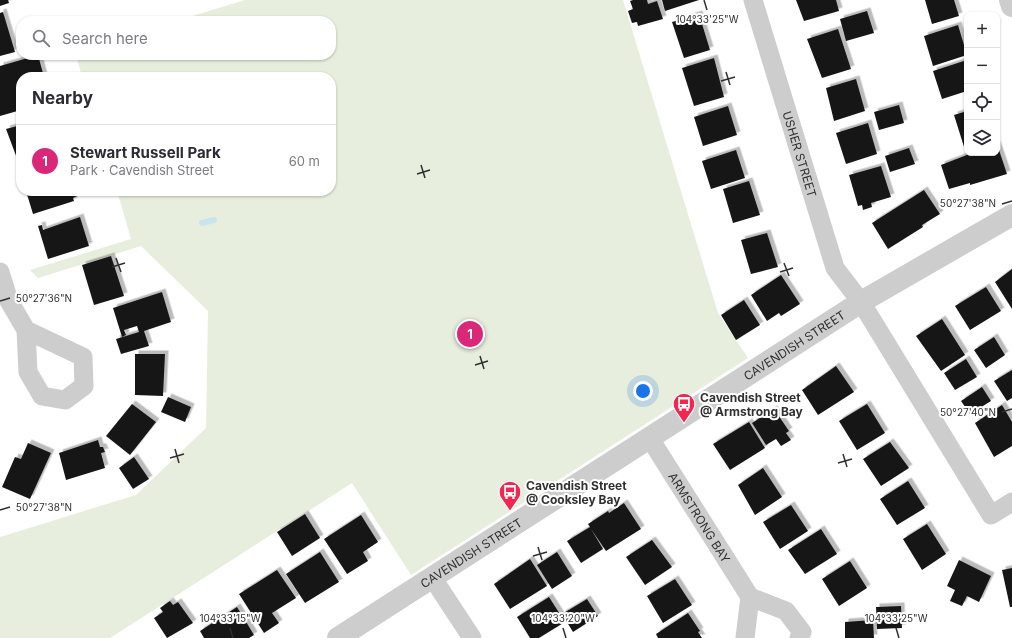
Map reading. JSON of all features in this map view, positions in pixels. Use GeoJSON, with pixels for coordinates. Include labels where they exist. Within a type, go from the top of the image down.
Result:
{"type":"FeatureCollection","features":[{"type":"Feature","properties":{"kind":"street","name":"USHER STREET"},"geometry":{"type":"LineString","coordinates":[[753,0],[835,268],[861,302],[991,516],[1012,502]]}},
{"type":"Feature","properties":{"kind":"street"},"geometry":{"type":"LineString","coordinates":[[1010,0],[1012,6]]}},
{"type":"Feature","properties":{"kind":"street","name":"CAVENDISH STREET"},"geometry":{"type":"LineString","coordinates":[[338,638],[861,302],[1012,215]]}},
{"type":"Feature","properties":{"kind":"street"},"geometry":{"type":"LineString","coordinates":[[0,272],[4,303],[26,330]]}},
{"type":"Feature","properties":{"kind":"street","name":"ARMSTRONG BAY"},"geometry":{"type":"LineString","coordinates":[[650,437],[750,597]]}},
{"type":"Feature","properties":{"kind":"street"},"geometry":{"type":"LineString","coordinates":[[432,577],[472,638]]}},
{"type":"Feature","properties":{"kind":"street"},"geometry":{"type":"LineString","coordinates":[[745,638],[750,597],[786,611],[802,632],[799,638]]}},
{"type":"Feature","properties":{"kind":"green space"},"geometry":{"type":"Polygon","coordinates":[[[245,0],[623,0],[718,313],[748,358],[411,575],[352,483],[110,638],[0,638],[0,537],[136,495],[206,428],[208,311],[141,246],[38,278],[30,270],[131,239],[118,196],[336,196],[336,72],[81,72],[77,60],[336,60],[336,16],[192,16],[245,0]]]}},
{"type":"Feature","properties":{"kind":"building"},"geometry":{"type":"Polygon","coordinates":[[[0,0],[8,0],[9,3],[0,6],[0,0]]]}},
{"type":"Feature","properties":{"kind":"building"},"geometry":{"type":"Polygon","coordinates":[[[647,0],[648,4],[657,1],[663,19],[638,26],[637,22],[632,23],[628,11],[633,9],[630,1],[647,0]]]}},
{"type":"Feature","properties":{"kind":"building"},"geometry":{"type":"Polygon","coordinates":[[[662,0],[699,0],[665,11],[662,0]]]}},
{"type":"Feature","properties":{"kind":"building"},"geometry":{"type":"Polygon","coordinates":[[[796,0],[836,0],[839,11],[804,21],[796,0]]]}},
{"type":"Feature","properties":{"kind":"building"},"geometry":{"type":"Polygon","coordinates":[[[925,0],[954,0],[959,16],[932,24],[925,0]]]}},
{"type":"Feature","properties":{"kind":"building"},"geometry":{"type":"Polygon","coordinates":[[[867,11],[874,33],[846,41],[840,19],[867,11]]]}},
{"type":"Feature","properties":{"kind":"building"},"geometry":{"type":"Polygon","coordinates":[[[3,12],[15,52],[0,56],[0,13],[3,12]]]}},
{"type":"Feature","properties":{"kind":"building"},"geometry":{"type":"Polygon","coordinates":[[[699,14],[710,50],[684,58],[672,22],[699,14]]]}},
{"type":"Feature","properties":{"kind":"building"},"geometry":{"type":"Polygon","coordinates":[[[958,25],[964,45],[964,56],[933,66],[924,36],[958,25]]]}},
{"type":"Feature","properties":{"kind":"building"},"geometry":{"type":"Polygon","coordinates":[[[838,29],[851,69],[822,78],[807,39],[838,29]]]}},
{"type":"Feature","properties":{"kind":"building"},"geometry":{"type":"Polygon","coordinates":[[[714,58],[724,97],[694,106],[682,68],[714,58]]]}},
{"type":"Feature","properties":{"kind":"building"},"geometry":{"type":"Polygon","coordinates":[[[21,60],[39,60],[43,72],[16,72],[16,111],[0,116],[0,66],[21,60]]]}},
{"type":"Feature","properties":{"kind":"building"},"geometry":{"type":"Polygon","coordinates":[[[964,61],[964,92],[942,99],[933,71],[964,61]]]}},
{"type":"Feature","properties":{"kind":"building"},"geometry":{"type":"Polygon","coordinates":[[[856,79],[865,111],[834,121],[826,88],[856,79]]]}},
{"type":"Feature","properties":{"kind":"building"},"geometry":{"type":"Polygon","coordinates":[[[899,105],[904,123],[879,130],[874,112],[899,105]]]}},
{"type":"Feature","properties":{"kind":"building"},"geometry":{"type":"Polygon","coordinates":[[[728,106],[737,135],[703,146],[694,117],[728,106]]]}},
{"type":"Feature","properties":{"kind":"building"},"geometry":{"type":"Polygon","coordinates":[[[964,112],[964,147],[954,115],[964,112]]]}},
{"type":"Feature","properties":{"kind":"building"},"geometry":{"type":"Polygon","coordinates":[[[868,123],[877,154],[846,164],[836,133],[868,123]]]}},
{"type":"Feature","properties":{"kind":"building"},"geometry":{"type":"Polygon","coordinates":[[[16,126],[16,156],[6,129],[16,126]]]}},
{"type":"Feature","properties":{"kind":"building"},"geometry":{"type":"Polygon","coordinates":[[[909,148],[915,164],[890,172],[885,156],[909,148]]]}},
{"type":"Feature","properties":{"kind":"building"},"geometry":{"type":"Polygon","coordinates":[[[736,150],[745,178],[711,189],[702,161],[736,150]]]}},
{"type":"Feature","properties":{"kind":"building"},"geometry":{"type":"Polygon","coordinates":[[[1000,153],[1007,174],[970,185],[970,183],[949,189],[941,165],[964,156],[1000,156],[1000,153]]]}},
{"type":"Feature","properties":{"kind":"building"},"geometry":{"type":"Polygon","coordinates":[[[881,166],[891,197],[871,203],[872,207],[863,210],[862,205],[858,206],[849,175],[881,166]]]}},
{"type":"Feature","properties":{"kind":"building"},"geometry":{"type":"Polygon","coordinates":[[[749,181],[760,215],[733,223],[723,189],[749,181]]]}},
{"type":"Feature","properties":{"kind":"building"},"geometry":{"type":"Polygon","coordinates":[[[924,190],[940,214],[922,225],[923,227],[888,249],[872,223],[924,190]]]}},
{"type":"Feature","properties":{"kind":"building"},"geometry":{"type":"Polygon","coordinates":[[[28,196],[77,196],[73,198],[74,201],[33,214],[28,196]]]}},
{"type":"Feature","properties":{"kind":"building"},"geometry":{"type":"Polygon","coordinates":[[[80,217],[89,246],[48,259],[38,226],[42,225],[43,230],[80,217]]]}},
{"type":"Feature","properties":{"kind":"building"},"geometry":{"type":"Polygon","coordinates":[[[767,233],[778,267],[751,274],[741,240],[767,233]]]}},
{"type":"Feature","properties":{"kind":"building"},"geometry":{"type":"Polygon","coordinates":[[[111,256],[124,296],[94,305],[82,265],[111,256]]]}},
{"type":"Feature","properties":{"kind":"building"},"geometry":{"type":"Polygon","coordinates":[[[1012,269],[1012,309],[995,282],[1012,269]]]}},
{"type":"Feature","properties":{"kind":"building"},"geometry":{"type":"Polygon","coordinates":[[[781,275],[800,304],[781,316],[779,313],[767,321],[751,295],[781,275]]]}},
{"type":"Feature","properties":{"kind":"building"},"geometry":{"type":"Polygon","coordinates":[[[986,287],[1001,311],[970,330],[955,306],[986,287]]]}},
{"type":"Feature","properties":{"kind":"building"},"geometry":{"type":"Polygon","coordinates":[[[162,292],[171,322],[144,331],[149,346],[121,354],[116,339],[139,332],[137,326],[124,330],[126,335],[122,337],[113,308],[162,292]]]}},
{"type":"Feature","properties":{"kind":"building"},"geometry":{"type":"Polygon","coordinates":[[[744,300],[760,325],[736,340],[721,315],[744,300]]]}},
{"type":"Feature","properties":{"kind":"building"},"geometry":{"type":"Polygon","coordinates":[[[942,319],[965,355],[941,371],[916,336],[942,319]]]}},
{"type":"Feature","properties":{"kind":"building"},"geometry":{"type":"Polygon","coordinates":[[[994,337],[1005,355],[986,368],[974,350],[994,337]]]}},
{"type":"Feature","properties":{"kind":"building"},"geometry":{"type":"Polygon","coordinates":[[[135,354],[165,354],[163,396],[135,395],[135,354]]]}},
{"type":"Feature","properties":{"kind":"building"},"geometry":{"type":"Polygon","coordinates":[[[966,359],[977,377],[955,390],[944,373],[966,359]]]}},
{"type":"Feature","properties":{"kind":"building"},"geometry":{"type":"Polygon","coordinates":[[[836,366],[854,392],[818,415],[802,390],[836,366]]]}},
{"type":"Feature","properties":{"kind":"building"},"geometry":{"type":"Polygon","coordinates":[[[1012,370],[1012,398],[1007,401],[994,381],[1012,370]]]}},
{"type":"Feature","properties":{"kind":"building"},"geometry":{"type":"Polygon","coordinates":[[[982,387],[991,401],[970,414],[961,401],[982,387]]]}},
{"type":"Feature","properties":{"kind":"building"},"geometry":{"type":"Polygon","coordinates":[[[168,397],[191,407],[185,422],[161,412],[168,397]]]}},
{"type":"Feature","properties":{"kind":"building"},"geometry":{"type":"Polygon","coordinates":[[[132,404],[156,422],[130,455],[106,436],[132,404]]]}},
{"type":"Feature","properties":{"kind":"building"},"geometry":{"type":"Polygon","coordinates":[[[867,404],[885,433],[857,450],[839,421],[867,404]]]}},
{"type":"Feature","properties":{"kind":"building"},"geometry":{"type":"Polygon","coordinates":[[[1002,405],[1012,422],[1012,446],[994,457],[975,423],[1002,405]]]}},
{"type":"Feature","properties":{"kind":"building"},"geometry":{"type":"Polygon","coordinates":[[[774,409],[789,431],[786,433],[791,440],[781,446],[776,439],[766,445],[752,423],[774,409]]]}},
{"type":"Feature","properties":{"kind":"building"},"geometry":{"type":"Polygon","coordinates":[[[749,422],[765,448],[730,470],[713,444],[749,422]]]}},
{"type":"Feature","properties":{"kind":"building"},"geometry":{"type":"Polygon","coordinates":[[[98,440],[100,447],[103,447],[105,452],[101,453],[105,468],[66,480],[59,453],[98,440]]]}},
{"type":"Feature","properties":{"kind":"building"},"geometry":{"type":"Polygon","coordinates":[[[890,442],[909,468],[881,486],[863,459],[890,442]]]}},
{"type":"Feature","properties":{"kind":"building"},"geometry":{"type":"Polygon","coordinates":[[[28,443],[51,453],[30,499],[2,487],[15,457],[21,459],[28,443]]]}},
{"type":"Feature","properties":{"kind":"building"},"geometry":{"type":"Polygon","coordinates":[[[134,457],[149,479],[133,489],[119,468],[134,457]]]}},
{"type":"Feature","properties":{"kind":"building"},"geometry":{"type":"Polygon","coordinates":[[[763,468],[782,497],[755,515],[738,485],[763,468]]]}},
{"type":"Feature","properties":{"kind":"building"},"geometry":{"type":"Polygon","coordinates":[[[908,481],[925,508],[897,525],[880,499],[908,481]]]}},
{"type":"Feature","properties":{"kind":"building"},"geometry":{"type":"Polygon","coordinates":[[[624,503],[641,529],[606,551],[591,529],[603,549],[581,563],[567,541],[590,527],[588,524],[624,503]]]}},
{"type":"Feature","properties":{"kind":"building"},"geometry":{"type":"Polygon","coordinates":[[[791,505],[808,531],[780,549],[763,522],[791,505]]]}},
{"type":"Feature","properties":{"kind":"building"},"geometry":{"type":"Polygon","coordinates":[[[305,514],[320,538],[292,556],[277,532],[305,514]]]}},
{"type":"Feature","properties":{"kind":"building"},"geometry":{"type":"Polygon","coordinates":[[[361,515],[378,542],[363,552],[368,561],[347,574],[324,539],[361,515]]]}},
{"type":"Feature","properties":{"kind":"building"},"geometry":{"type":"Polygon","coordinates":[[[927,524],[946,554],[922,570],[903,539],[927,524]]]}},
{"type":"Feature","properties":{"kind":"building"},"geometry":{"type":"Polygon","coordinates":[[[821,529],[837,554],[805,574],[788,550],[821,529]]]}},
{"type":"Feature","properties":{"kind":"building"},"geometry":{"type":"Polygon","coordinates":[[[652,540],[672,567],[645,585],[626,557],[652,540]]]}},
{"type":"Feature","properties":{"kind":"building"},"geometry":{"type":"Polygon","coordinates":[[[320,552],[339,582],[305,603],[286,574],[320,552]]]}},
{"type":"Feature","properties":{"kind":"building"},"geometry":{"type":"Polygon","coordinates":[[[557,552],[572,576],[552,589],[537,565],[557,552]]]}},
{"type":"Feature","properties":{"kind":"building"},"geometry":{"type":"Polygon","coordinates":[[[530,559],[547,586],[510,609],[494,584],[530,559]]]}},
{"type":"Feature","properties":{"kind":"building"},"geometry":{"type":"Polygon","coordinates":[[[959,560],[991,576],[979,602],[967,596],[962,606],[950,601],[955,590],[947,586],[959,560]]]}},
{"type":"Feature","properties":{"kind":"building"},"geometry":{"type":"Polygon","coordinates":[[[850,561],[867,588],[839,606],[822,579],[850,561]]]}},
{"type":"Feature","properties":{"kind":"building"},"geometry":{"type":"Polygon","coordinates":[[[1012,568],[1012,607],[1010,607],[1002,570],[1012,568]]]}},
{"type":"Feature","properties":{"kind":"building"},"geometry":{"type":"Polygon","coordinates":[[[277,570],[296,598],[272,613],[279,623],[264,633],[239,594],[277,570]]]}},
{"type":"Feature","properties":{"kind":"building"},"geometry":{"type":"Polygon","coordinates":[[[675,579],[692,605],[663,623],[647,596],[675,579]]]}},
{"type":"Feature","properties":{"kind":"building"},"geometry":{"type":"Polygon","coordinates":[[[549,597],[565,622],[539,638],[530,638],[517,617],[549,597]]]}},
{"type":"Feature","properties":{"kind":"building"},"geometry":{"type":"Polygon","coordinates":[[[587,599],[598,616],[573,632],[562,614],[587,599]]]}},
{"type":"Feature","properties":{"kind":"building"},"geometry":{"type":"Polygon","coordinates":[[[170,601],[173,605],[178,602],[193,623],[167,638],[154,618],[163,612],[160,608],[170,601]]]}},
{"type":"Feature","properties":{"kind":"building"},"geometry":{"type":"Polygon","coordinates":[[[901,606],[902,628],[877,629],[876,607],[901,606]]]}},
{"type":"Feature","properties":{"kind":"building"},"geometry":{"type":"Polygon","coordinates":[[[237,607],[254,635],[249,638],[204,638],[200,631],[237,607]]]}},
{"type":"Feature","properties":{"kind":"building"},"geometry":{"type":"Polygon","coordinates":[[[688,613],[700,631],[698,632],[702,638],[658,638],[656,634],[688,613]]]}},
{"type":"Feature","properties":{"kind":"building"},"geometry":{"type":"Polygon","coordinates":[[[873,620],[874,638],[845,638],[845,622],[873,620]]]}},
{"type":"Feature","properties":{"kind":"waterway"},"geometry":{"type":"LineString","coordinates":[[202,223],[214,220]]}},
{"type":"Feature","properties":{"kind":"place","name":"Stewart Russell Park"},"geometry":{"type":"Point","coordinates":[470,334]}},
{"type":"Feature","properties":{"kind":"place","name":"Cavendish Street @ Armstrong Bay"},"geometry":{"type":"Point","coordinates":[684,424]}},
{"type":"Feature","properties":{"kind":"place","name":"Cavendish Street @ Cooksley Bay"},"geometry":{"type":"Point","coordinates":[510,512]}}]}
